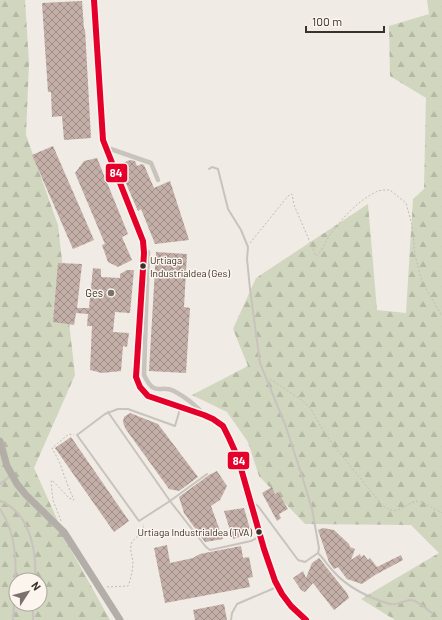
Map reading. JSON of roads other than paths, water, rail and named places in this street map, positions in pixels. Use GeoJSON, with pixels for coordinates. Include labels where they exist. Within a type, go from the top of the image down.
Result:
{"type":"FeatureCollection","features":[{"type":"Feature","properties":{"kind":"highway"},"geometry":{"type":"LineString","coordinates":[[0,440],[11,475],[26,495],[64,532],[120,620]]}},
{"type":"Feature","properties":{"kind":"street"},"geometry":{"type":"LineString","coordinates":[[94,0],[103,140],[143,241],[144,253],[136,377],[140,387],[148,396],[204,415],[223,426],[230,438],[238,458],[278,587],[291,606],[306,620]]}},
{"type":"Feature","properties":{"kind":"street"},"geometry":{"type":"LineString","coordinates":[[105,147],[151,163],[158,180]]}},
{"type":"Feature","properties":{"kind":"street"},"geometry":{"type":"LineString","coordinates":[[144,253],[148,252],[144,375],[148,385],[156,390],[172,390],[192,401],[204,415]]}},
{"type":"Feature","properties":{"kind":"lane"},"geometry":{"type":"LineString","coordinates":[[209,168],[212,166],[218,169],[228,209],[241,230],[248,247],[247,259],[258,354],[264,375],[286,428],[312,509],[319,548],[318,553],[306,562],[298,560],[258,506],[250,500]]}},
{"type":"Feature","properties":{"kind":"lane"},"geometry":{"type":"LineString","coordinates":[[181,407],[176,426],[128,409],[118,409],[108,412],[77,435],[139,521],[170,501],[206,474]]}},
{"type":"Feature","properties":{"kind":"lane"},"geometry":{"type":"LineString","coordinates":[[108,412],[170,501],[206,547],[210,550],[251,541],[261,536]]}},
{"type":"Feature","properties":{"kind":"lane"},"geometry":{"type":"LineString","coordinates":[[0,484],[11,475]]}},
{"type":"Feature","properties":{"kind":"lane"},"geometry":{"type":"LineString","coordinates":[[0,502],[18,512],[30,536],[36,572]]}},
{"type":"Feature","properties":{"kind":"lane"},"geometry":{"type":"LineString","coordinates":[[0,509],[5,517],[13,539],[16,562],[13,620]]}},
{"type":"Feature","properties":{"kind":"lane"},"geometry":{"type":"LineString","coordinates":[[318,553],[333,572],[346,584],[361,592],[390,604],[400,604],[411,600],[416,601],[432,613]]}},
{"type":"Feature","properties":{"kind":"lane"},"geometry":{"type":"LineString","coordinates":[[231,620],[232,613],[237,604],[278,587]]}},
{"type":"Feature","properties":{"kind":"place","name":"Urtiaga Industrialdea (Ges)"},"geometry":{"type":"Point","coordinates":[143,266]}},
{"type":"Feature","properties":{"kind":"place","name":"Ges"},"geometry":{"type":"Point","coordinates":[111,293]}},
{"type":"Feature","properties":{"kind":"place","name":"Urtiaga Industrialdea (TVA)"},"geometry":{"type":"Point","coordinates":[259,532]}}]}
